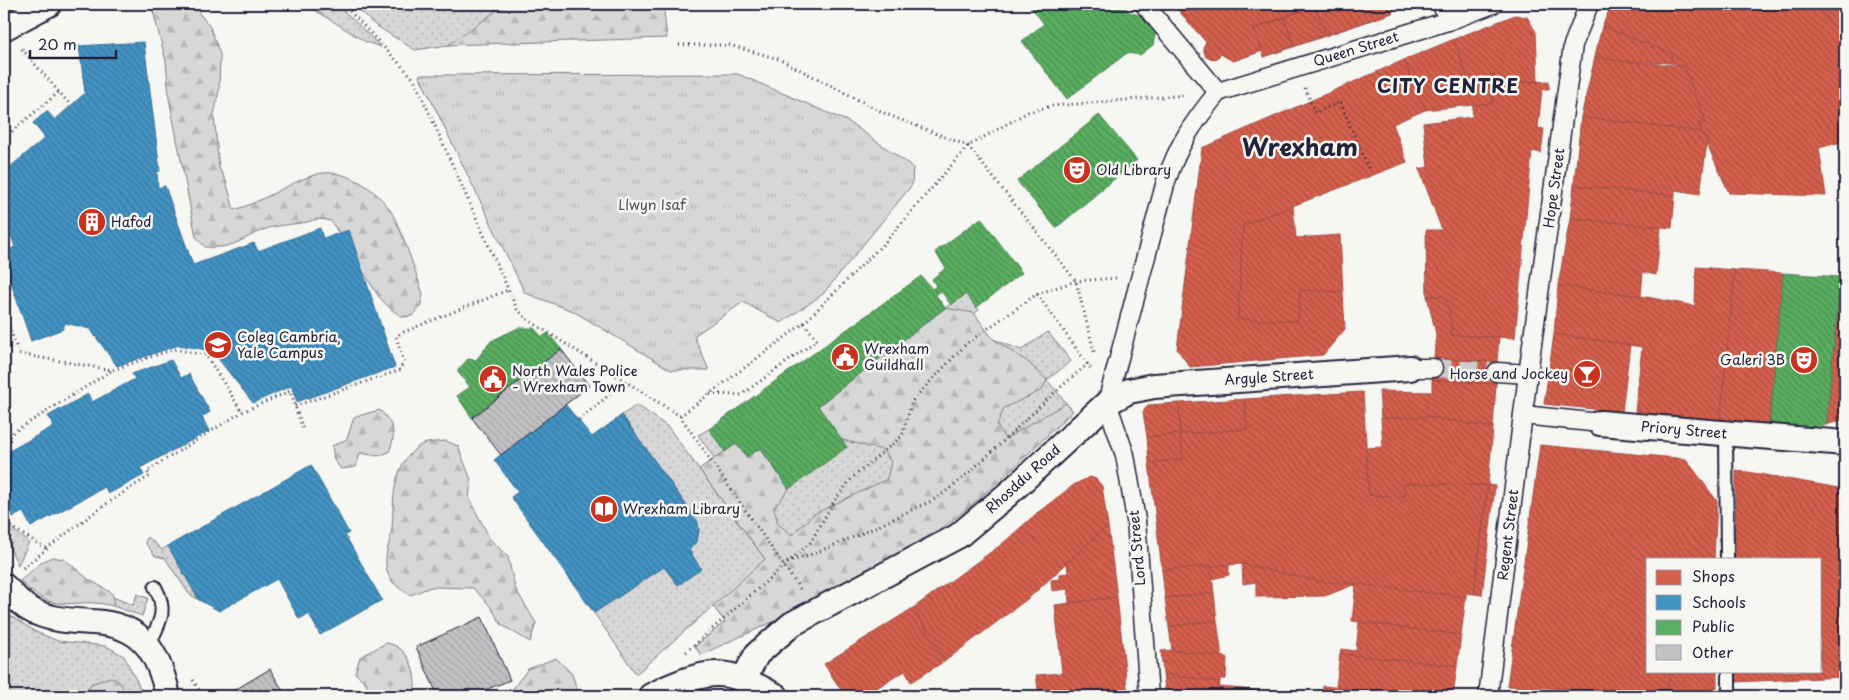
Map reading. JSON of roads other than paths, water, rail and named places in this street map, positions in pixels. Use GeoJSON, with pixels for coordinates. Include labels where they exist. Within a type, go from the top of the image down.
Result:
{"type":"FeatureCollection","features":[{"type":"Feature","properties":{"kind":"street"},"geometry":{"type":"LineString","coordinates":[[4,28],[49,4]]}},
{"type":"Feature","properties":{"kind":"street"},"geometry":{"type":"LineString","coordinates":[[1107,403],[1166,181],[1176,151],[1191,126],[1218,92],[1144,4]]}},
{"type":"Feature","properties":{"kind":"street"},"geometry":{"type":"LineString","coordinates":[[1442,4],[1448,21]]}},
{"type":"Feature","properties":{"kind":"street","name":"Queen Street"},"geometry":{"type":"LineString","coordinates":[[1218,92],[1448,21],[1493,4]]}},
{"type":"Feature","properties":{"kind":"street","name":"Hope Street"},"geometry":{"type":"LineString","coordinates":[[1528,374],[1573,45],[1589,4]]}},
{"type":"Feature","properties":{"kind":"street","name":"Argyle Street"},"geometry":{"type":"LineString","coordinates":[[1107,403],[1129,391],[1154,386],[1433,368]]}},
{"type":"Feature","properties":{"kind":"street"},"geometry":{"type":"LineString","coordinates":[[1497,372],[1528,374]]}},
{"type":"Feature","properties":{"kind":"street","name":"Regent Street"},"geometry":{"type":"LineString","coordinates":[[1488,696],[1528,374]]}},
{"type":"Feature","properties":{"kind":"street","name":"Rhosddu Road"},"geometry":{"type":"LineString","coordinates":[[743,680],[757,654],[792,624],[958,536],[1008,494],[1107,403]]}},
{"type":"Feature","properties":{"kind":"street","name":"Lord Street"},"geometry":{"type":"LineString","coordinates":[[1107,403],[1125,455],[1136,520],[1149,696]]}},
{"type":"Feature","properties":{"kind":"street","name":"Priory Street"},"geometry":{"type":"LineString","coordinates":[[1523,415],[1845,443]]}},
{"type":"Feature","properties":{"kind":"street"},"geometry":{"type":"LineString","coordinates":[[12,578],[29,609],[64,621],[119,626],[135,633],[149,644],[159,666],[168,696]]}},
{"type":"Feature","properties":{"kind":"street"},"geometry":{"type":"LineString","coordinates":[[651,696],[682,682],[717,674],[743,680],[776,696]]}},
{"type":"Feature","properties":{"kind":"lane"},"geometry":{"type":"LineString","coordinates":[[1726,434],[1727,558]]}},
{"type":"Feature","properties":{"kind":"lane"},"geometry":{"type":"LineString","coordinates":[[149,644],[162,616],[161,598],[155,587]]}},
{"type":"Feature","properties":{"kind":"lane"},"geometry":{"type":"LineString","coordinates":[[1729,672],[1729,696]]}},
{"type":"Feature","properties":{"kind":"tunnel"},"geometry":{"type":"LineString","coordinates":[[1433,368],[1497,372]]}},
{"type":"Feature","properties":{"kind":"place","name":"Old Library"},"geometry":{"type":"Point","coordinates":[1077,170]}},
{"type":"Feature","properties":{"kind":"place","name":"Hafod"},"geometry":{"type":"Point","coordinates":[92,222]}},
{"type":"Feature","properties":{"kind":"place","name":"Coleg Cambria, Yale Campus"},"geometry":{"type":"Point","coordinates":[218,345]}},
{"type":"Feature","properties":{"kind":"place","name":"Wrexham Guildhall"},"geometry":{"type":"Point","coordinates":[845,357]}},
{"type":"Feature","properties":{"kind":"place","name":"Galeri 3B"},"geometry":{"type":"Point","coordinates":[1804,360]}},
{"type":"Feature","properties":{"kind":"place","name":"Horse and Jockey"},"geometry":{"type":"Point","coordinates":[1587,374]}},
{"type":"Feature","properties":{"kind":"place","name":"North Wales Police - Wrexham Town"},"geometry":{"type":"Point","coordinates":[493,379]}},
{"type":"Feature","properties":{"kind":"place","name":"Wrexham Library"},"geometry":{"type":"Point","coordinates":[604,509]}},
{"type":"Feature","properties":{"kind":"district","name":"CITY CENTRE"},"geometry":{"type":"Point","coordinates":[1448,86]}},
{"type":"Feature","properties":{"kind":"district","name":"Wrexham"},"geometry":{"type":"Point","coordinates":[1300,148]}},
{"type":"Feature","properties":{"kind":"park label","name":"Llwyn Isaf"},"geometry":{"type":"Point","coordinates":[652,205]}}]}
